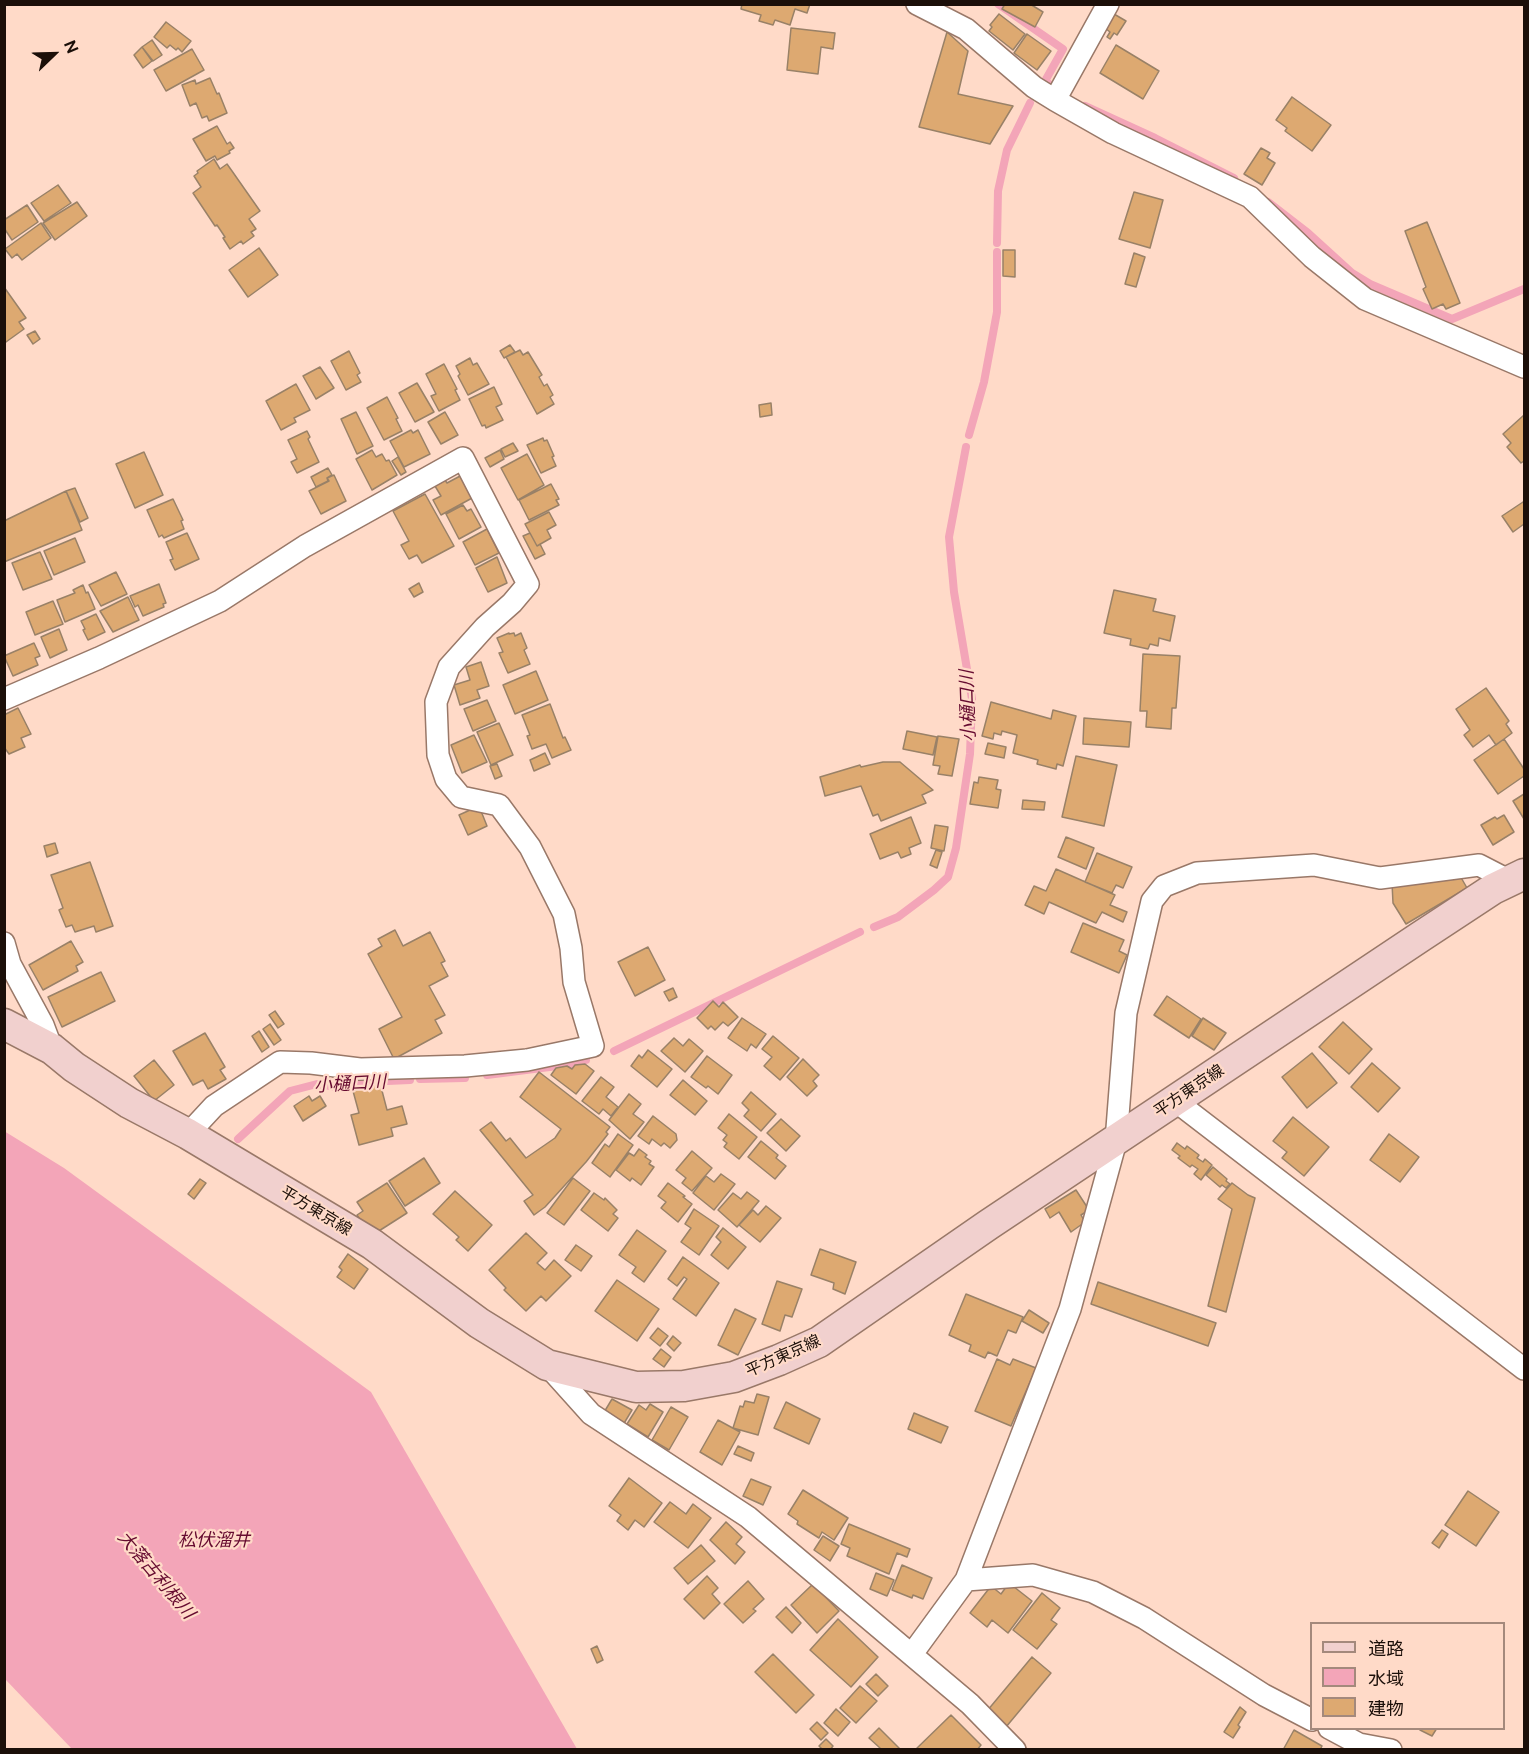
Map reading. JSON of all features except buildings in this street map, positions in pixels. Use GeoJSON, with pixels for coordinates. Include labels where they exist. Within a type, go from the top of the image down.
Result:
{"type":"FeatureCollection","features":[{"type":"Feature","properties":{"kind":"main road","name":"平方東京線"},"geometry":{"type":"LineString","coordinates":[[4,1024],[52,1049],[74,1067],[129,1103],[188,1134],[372,1244],[479,1323],[547,1365],[636,1387],[684,1386],[734,1377],[819,1342],[988,1225],[1174,1101],[1493,889],[1517,877]]}},
{"type":"Feature","properties":{"kind":"street"},"geometry":{"type":"LineString","coordinates":[[917,4],[966,29],[1034,87],[1055,100],[1113,133],[1250,197],[1312,257],[1365,299],[1524,367]]}},
{"type":"Feature","properties":{"kind":"street"},"geometry":{"type":"LineString","coordinates":[[1055,100],[1108,4]]}},
{"type":"Feature","properties":{"kind":"street"},"geometry":{"type":"LineString","coordinates":[[4,699],[99,658],[220,601],[305,546],[463,458],[528,584],[449,668],[436,702],[438,755],[446,779],[461,797],[499,805],[530,847],[564,914],[571,948],[574,982],[593,1046],[527,1060],[465,1066],[360,1069],[280,1062],[214,1106],[188,1134]]}},
{"type":"Feature","properties":{"kind":"street"},"geometry":{"type":"LineString","coordinates":[[912,1654],[966,1580],[1070,1309],[1116,1141],[1126,1013],[1152,901],[1164,886],[1197,873],[1314,865],[1380,878],[1479,866],[1517,877]]}},
{"type":"Feature","properties":{"kind":"street"},"geometry":{"type":"LineString","coordinates":[[4,943],[10,964],[43,1025],[52,1049]]}},
{"type":"Feature","properties":{"kind":"street"},"geometry":{"type":"LineString","coordinates":[[1174,1101],[1524,1370]]}},
{"type":"Feature","properties":{"kind":"street"},"geometry":{"type":"LineString","coordinates":[[547,1365],[591,1414],[748,1517],[970,1704],[1015,1749]]}},
{"type":"Feature","properties":{"kind":"street"},"geometry":{"type":"LineString","coordinates":[[966,1580],[1033,1575],[1093,1592],[1144,1618],[1264,1695],[1310,1719]]}},
{"type":"Feature","properties":{"kind":"street"},"geometry":{"type":"LineString","coordinates":[[1333,1730],[1359,1744],[1390,1749]]}},
{"type":"Feature","properties":{"kind":"water","name":"松伏溜井"},"geometry":{"type":"Polygon","coordinates":[[[4,1131],[64,1168],[371,1392],[577,1749],[72,1749],[5,1679],[4,1131]]]}},
{"type":"Feature","properties":{"kind":"waterway","name":"小樋口川"},"geometry":{"type":"LineString","coordinates":[[998,4],[1063,49],[1045,81],[1049,84]]}},
{"type":"Feature","properties":{"kind":"waterway","name":"小樋口川"},"geometry":{"type":"LineString","coordinates":[[997,243],[998,191],[1007,150],[1030,103]]}},
{"type":"Feature","properties":{"kind":"waterway"},"geometry":{"type":"LineString","coordinates":[[1085,106],[1234,178]]}},
{"type":"Feature","properties":{"kind":"waterway"},"geometry":{"type":"LineString","coordinates":[[1268,202],[1308,233],[1352,273],[1370,284],[1452,319],[1524,289]]}},
{"type":"Feature","properties":{"kind":"waterway","name":"小樋口川"},"geometry":{"type":"LineString","coordinates":[[969,435],[984,382],[997,312],[997,252]]}},
{"type":"Feature","properties":{"kind":"waterway","name":"小樋口川"},"geometry":{"type":"LineString","coordinates":[[874,927],[898,917],[948,877],[956,848],[970,754],[972,699],[954,592],[949,537],[966,447]]}},
{"type":"Feature","properties":{"kind":"waterway","name":"小樋口川"},"geometry":{"type":"LineString","coordinates":[[614,1051],[860,932]]}},
{"type":"Feature","properties":{"kind":"waterway","name":"小樋口川"},"geometry":{"type":"LineString","coordinates":[[487,1075],[573,1064],[586,1060]]}},
{"type":"Feature","properties":{"kind":"waterway","name":"小樋口川"},"geometry":{"type":"LineString","coordinates":[[420,1079],[465,1078]]}},
{"type":"Feature","properties":{"kind":"waterway","name":"小樋口川"},"geometry":{"type":"LineString","coordinates":[[238,1139],[290,1091],[317,1084],[337,1087],[365,1082],[410,1080]]}},
{"type":"Feature","properties":{"kind":"water label","name":"大落古利根川"},"geometry":{"type":"Point","coordinates":[156,1575]}}]}
